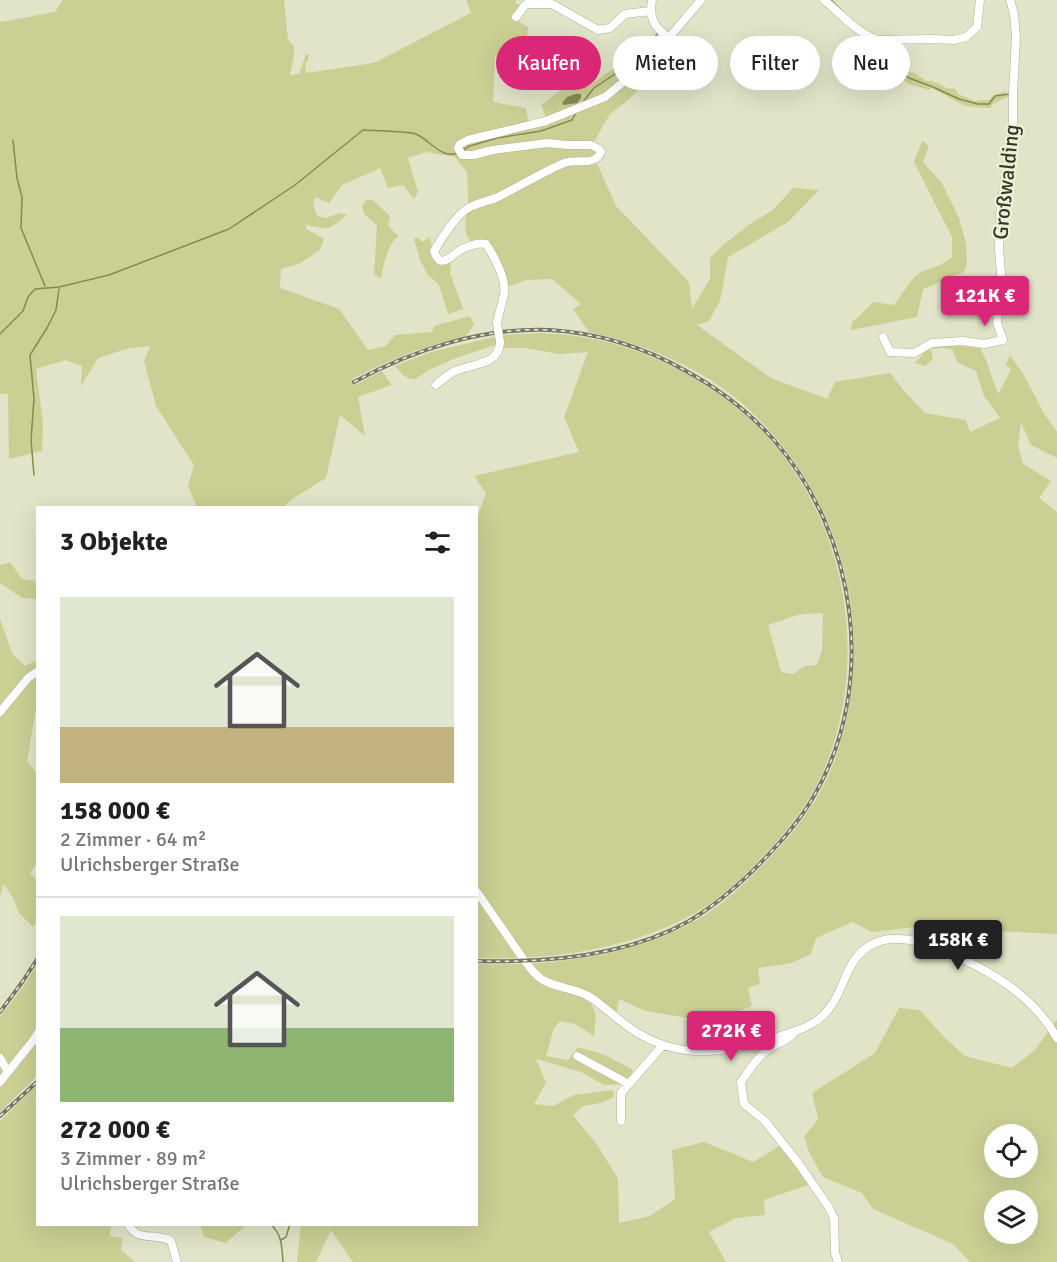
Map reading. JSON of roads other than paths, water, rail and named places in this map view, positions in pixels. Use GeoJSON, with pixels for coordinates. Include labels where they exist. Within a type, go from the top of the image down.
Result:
{"type":"FeatureCollection","features":[{"type":"Feature","properties":{"kind":"street"},"geometry":{"type":"LineString","coordinates":[[652,0],[650,11],[652,19],[664,34]]}},
{"type":"Feature","properties":{"kind":"street"},"geometry":{"type":"LineString","coordinates":[[436,385],[451,372],[492,360],[499,352],[497,323],[505,292],[499,268],[486,244],[479,242],[459,250],[448,260],[443,261],[439,260],[434,251],[456,219],[470,207],[496,198],[568,162],[595,159],[601,152],[591,145],[567,146],[547,143],[473,155],[460,152],[460,144],[546,121],[605,97],[649,61],[664,34],[701,0]]}},
{"type":"Feature","properties":{"kind":"street"},"geometry":{"type":"LineString","coordinates":[[824,0],[856,29],[878,40],[954,40],[966,37],[977,27],[980,0]]}},
{"type":"Feature","properties":{"kind":"street","name":"Großwalding"},"geometry":{"type":"LineString","coordinates":[[883,338],[890,352],[914,352],[932,343],[963,341],[984,344],[1003,340],[997,323],[1001,273],[1000,214],[1013,125],[1016,37],[1010,0]]}},
{"type":"Feature","properties":{"kind":"street"},"geometry":{"type":"LineString","coordinates":[[516,17],[526,4],[552,4],[598,30],[610,28],[625,14],[650,11]]}},
{"type":"Feature","properties":{"kind":"street"},"geometry":{"type":"LineString","coordinates":[[0,712],[36,672]]}},
{"type":"Feature","properties":{"kind":"street"},"geometry":{"type":"LineString","coordinates":[[478,893],[524,960],[542,979],[581,993],[633,1030],[663,1045],[686,1051],[717,1052],[795,1032],[814,1023],[829,1010],[847,972],[864,950],[882,940],[900,939],[926,944],[973,964],[1010,986],[1029,1002],[1057,1038]]}},
{"type":"Feature","properties":{"kind":"street"},"geometry":{"type":"LineString","coordinates":[[795,1032],[789,1039],[766,1051],[750,1068],[741,1082],[744,1104],[765,1120],[828,1206],[834,1218],[835,1253],[838,1262]]}},
{"type":"Feature","properties":{"kind":"street"},"geometry":{"type":"LineString","coordinates":[[0,1082],[35,1044]]}},
{"type":"Feature","properties":{"kind":"street"},"geometry":{"type":"LineString","coordinates":[[621,1121],[621,1093],[663,1045]]}},
{"type":"Feature","properties":{"kind":"street"},"geometry":{"type":"LineString","coordinates":[[577,1056],[629,1084]]}},
{"type":"Feature","properties":{"kind":"street"},"geometry":{"type":"LineString","coordinates":[[0,1058],[8,1072]]}},
{"type":"Feature","properties":{"kind":"street"},"geometry":{"type":"LineString","coordinates":[[130,1226],[135,1233],[146,1237],[166,1238],[171,1241],[177,1262]]}},
{"type":"Feature","properties":{"kind":"waterway"},"geometry":{"type":"LineString","coordinates":[[831,0],[843,12]]}},
{"type":"Feature","properties":{"kind":"waterway"},"geometry":{"type":"LineString","coordinates":[[583,102],[594,88],[633,62],[658,33]]}},
{"type":"Feature","properties":{"kind":"waterway"},"geometry":{"type":"LineString","coordinates":[[910,78],[959,99],[978,104],[989,104],[995,96],[1010,94]]}},
{"type":"Feature","properties":{"kind":"waterway"},"geometry":{"type":"LineString","coordinates":[[463,150],[497,138],[541,131],[572,120],[577,111]]}},
{"type":"Feature","properties":{"kind":"waterway"},"geometry":{"type":"LineString","coordinates":[[0,334],[23,311],[28,297],[35,289],[59,287],[109,275],[229,229],[295,185],[363,130],[416,134],[446,154],[458,153]]}},
{"type":"Feature","properties":{"kind":"waterway"},"geometry":{"type":"LineString","coordinates":[[13,140],[17,178],[22,197],[21,228],[45,286]]}},
{"type":"Feature","properties":{"kind":"waterway"},"geometry":{"type":"LineString","coordinates":[[34,475],[31,440],[34,399],[30,355],[56,310],[59,289]]}},
{"type":"Feature","properties":{"kind":"waterway"},"geometry":{"type":"LineString","coordinates":[[272,1226],[279,1236],[283,1262]]}},
{"type":"Feature","properties":{"kind":"waterway"},"geometry":{"type":"LineString","coordinates":[[281,1240],[286,1237],[289,1226]]}},
{"type":"Feature","properties":{"kind":"railway"},"geometry":{"type":"LineString","coordinates":[[354,382],[424,351],[499,332],[550,330],[586,334],[637,348],[670,362],[710,385],[743,410],[773,439],[802,477],[824,519],[840,564],[849,611],[852,658],[847,705],[835,751],[815,794],[789,832],[732,890],[700,914],[665,933],[613,950],[586,955],[531,961],[478,961]]}},
{"type":"Feature","properties":{"kind":"railway"},"geometry":{"type":"LineString","coordinates":[[0,1012],[36,961]]}},
{"type":"Feature","properties":{"kind":"railway"},"geometry":{"type":"LineString","coordinates":[[0,1116],[36,1083]]}}]}
